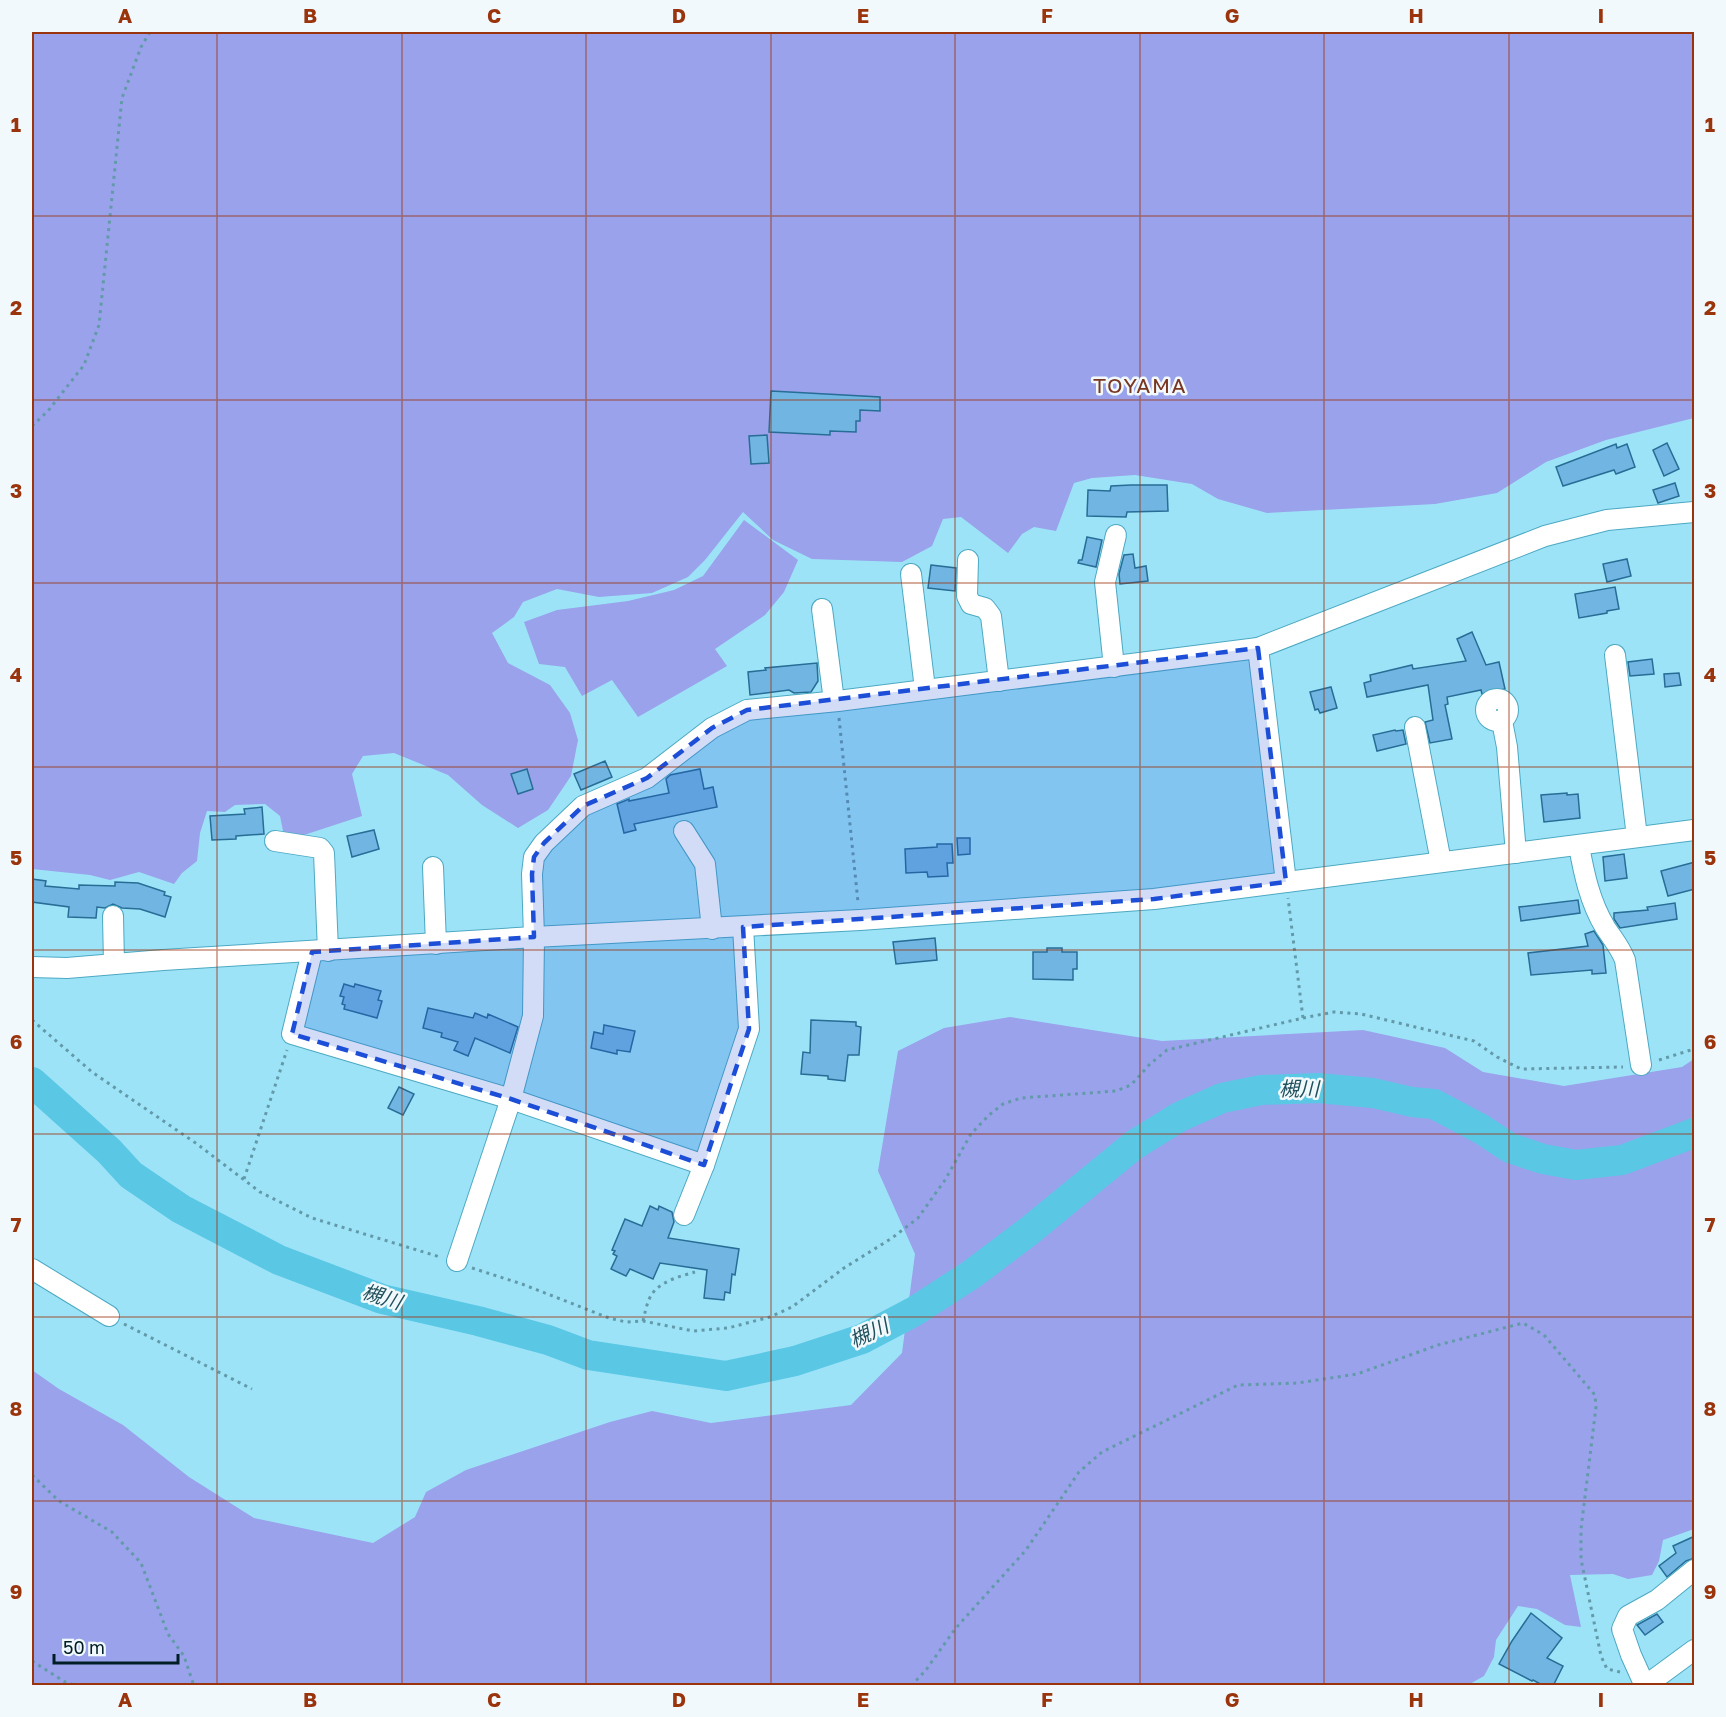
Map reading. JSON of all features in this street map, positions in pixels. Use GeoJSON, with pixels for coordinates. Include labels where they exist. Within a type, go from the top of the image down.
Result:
{"type":"FeatureCollection","features":[{"type":"Feature","properties":{"kind":"street"},"geometry":{"type":"LineString","coordinates":[[457,1262],[511,1099],[533,1016],[532,874],[534,857],[544,843],[583,806],[647,778],[712,728],[747,710],[1258,648],[1545,536],[1607,520],[1695,512]]}},
{"type":"Feature","properties":{"kind":"street"},"geometry":{"type":"LineString","coordinates":[[1114,667],[1106,582],[1116,535]]}},
{"type":"Feature","properties":{"kind":"street"},"geometry":{"type":"LineString","coordinates":[[968,560],[968,596],[971,604],[985,608],[992,616],[999,681]]}},
{"type":"Feature","properties":{"kind":"street"},"geometry":{"type":"LineString","coordinates":[[911,574],[925,689]]}},
{"type":"Feature","properties":{"kind":"street"},"geometry":{"type":"LineString","coordinates":[[822,609],[836,701]]}},
{"type":"Feature","properties":{"kind":"street"},"geometry":{"type":"LineString","coordinates":[[1258,648],[1286,882]]}},
{"type":"Feature","properties":{"kind":"street"},"geometry":{"type":"LineString","coordinates":[[1615,654],[1637,837]]}},
{"type":"Feature","properties":{"kind":"street"},"geometry":{"type":"LineString","coordinates":[[1502,721],[1507,747],[1516,853]]}},
{"type":"Feature","properties":{"kind":"street"},"geometry":{"type":"LineString","coordinates":[[1415,727],[1441,862]]}},
{"type":"Feature","properties":{"kind":"street"},"geometry":{"type":"LineString","coordinates":[[32,967],[67,968],[534,937],[712,929],[1154,899],[1695,830]]}},
{"type":"Feature","properties":{"kind":"street"},"geometry":{"type":"LineString","coordinates":[[684,831],[705,864],[712,929]]}},
{"type":"Feature","properties":{"kind":"street"},"geometry":{"type":"LineString","coordinates":[[275,841],[320,848],[324,853],[320,952],[292,1034],[511,1099],[704,1165]]}},
{"type":"Feature","properties":{"kind":"street"},"geometry":{"type":"LineString","coordinates":[[1579,846],[1586,882],[1605,927],[1621,949],[1625,960],[1641,1065]]}},
{"type":"Feature","properties":{"kind":"street"},"geometry":{"type":"LineString","coordinates":[[433,867],[436,944]]}},
{"type":"Feature","properties":{"kind":"street"},"geometry":{"type":"LineString","coordinates":[[113,916],[114,964]]}},
{"type":"Feature","properties":{"kind":"street"},"geometry":{"type":"LineString","coordinates":[[684,1215],[704,1165],[749,1029],[743,927]]}},
{"type":"Feature","properties":{"kind":"street"},"geometry":{"type":"LineString","coordinates":[[32,1269],[109,1316]]}},
{"type":"Feature","properties":{"kind":"street"},"geometry":{"type":"LineString","coordinates":[[1694,1570],[1657,1600],[1628,1617],[1622,1629],[1644,1682],[1695,1650]]}},
{"type":"Feature","properties":{"kind":"path"},"geometry":{"type":"LineString","coordinates":[[32,426],[48,411],[84,365],[99,325],[122,98],[141,47],[150,32]]}},
{"type":"Feature","properties":{"kind":"path"},"geometry":{"type":"LineString","coordinates":[[836,701],[860,920]]}},
{"type":"Feature","properties":{"kind":"path"},"geometry":{"type":"LineString","coordinates":[[1303,1018],[1334,1012],[1361,1014],[1474,1041],[1497,1058],[1521,1069],[1617,1068],[1641,1065],[1695,1049]]}},
{"type":"Feature","properties":{"kind":"path"},"geometry":{"type":"LineString","coordinates":[[244,1179],[292,1034]]}},
{"type":"Feature","properties":{"kind":"path"},"geometry":{"type":"LineString","coordinates":[[642,1321],[652,1295],[658,1287],[679,1276],[695,1272]]}},
{"type":"Feature","properties":{"kind":"path"},"geometry":{"type":"LineString","coordinates":[[109,1316],[252,1389]]}},
{"type":"Feature","properties":{"kind":"path"},"geometry":{"type":"LineString","coordinates":[[911,1686],[926,1670],[955,1629],[1026,1550],[1079,1472],[1102,1452],[1238,1385],[1299,1383],[1357,1374],[1438,1345],[1523,1323],[1544,1335],[1595,1395],[1593,1438],[1581,1529],[1581,1559],[1601,1656],[1607,1669],[1644,1682]]}},
{"type":"Feature","properties":{"kind":"path"},"geometry":{"type":"LineString","coordinates":[[32,1475],[59,1501],[112,1532],[141,1563],[168,1634],[184,1656],[194,1686]]}},
{"type":"Feature","properties":{"kind":"path"},"geometry":{"type":"LineString","coordinates":[[32,1661],[65,1682],[78,1686]]}},
{"type":"Feature","properties":{"kind":"highlighted area"},"geometry":{"type":"Polygon","coordinates":[[[1258,648],[1286,882],[1154,899],[743,927],[749,1029],[704,1165],[511,1099],[292,1034],[312,952],[534,937],[532,874],[534,857],[544,843],[583,806],[647,778],[712,728],[747,710],[1258,648]]]}},
{"type":"Feature","properties":{"kind":"shaded area"},"geometry":{"type":"Polygon","coordinates":[[[32,32],[1694,32],[1694,418],[1606,440],[1546,462],[1497,493],[1435,504],[1267,513],[1218,499],[1192,484],[1135,475],[1092,478],[1074,483],[1056,531],[1034,527],[1022,534],[1008,553],[961,517],[943,519],[932,546],[902,562],[812,559],[773,540],[743,512],[705,560],[688,577],[652,593],[599,597],[557,589],[523,602],[514,617],[492,633],[508,663],[550,685],[570,713],[578,740],[571,776],[548,810],[518,828],[482,805],[448,775],[394,753],[363,756],[352,774],[362,816],[304,835],[284,836],[280,816],[265,804],[235,805],[225,812],[207,811],[200,833],[197,861],[182,873],[174,884],[139,872],[110,880],[90,875],[32,869],[32,32]]]}},
{"type":"Feature","properties":{"kind":"shaded area"},"geometry":{"type":"Polygon","coordinates":[[[744,520],[798,560],[784,592],[765,615],[715,649],[727,666],[638,717],[612,680],[582,696],[565,667],[539,664],[524,622],[557,610],[628,601],[674,590],[703,576],[744,520]]]}},
{"type":"Feature","properties":{"kind":"shaded area"},"geometry":{"type":"Polygon","coordinates":[[[1010,1017],[1162,1041],[1363,1030],[1445,1048],[1483,1072],[1564,1086],[1682,1067],[1694,1059],[1694,1529],[1663,1540],[1659,1561],[1652,1575],[1628,1579],[1613,1574],[1570,1575],[1581,1627],[1565,1625],[1537,1609],[1518,1606],[1496,1640],[1494,1657],[1484,1676],[1468,1685],[32,1685],[32,1370],[59,1389],[123,1425],[189,1477],[254,1518],[373,1543],[415,1517],[426,1492],[466,1470],[610,1422],[652,1411],[711,1423],[851,1405],[902,1353],[915,1254],[878,1171],[898,1051],[944,1028],[1010,1017]]]}},
{"type":"Feature","properties":{"kind":"building"},"geometry":{"type":"Polygon","coordinates":[[[771,391],[880,397],[880,411],[860,410],[860,421],[856,421],[856,432],[830,431],[830,435],[769,432],[771,391]]]}},
{"type":"Feature","properties":{"kind":"building"},"geometry":{"type":"Polygon","coordinates":[[[767,435],[769,463],[751,464],[749,436],[767,435]]]}},
{"type":"Feature","properties":{"kind":"building"},"geometry":{"type":"Polygon","coordinates":[[[1667,443],[1679,469],[1664,476],[1653,450],[1667,443]]]}},
{"type":"Feature","properties":{"kind":"building"},"geometry":{"type":"Polygon","coordinates":[[[1616,444],[1617,448],[1627,444],[1635,467],[1616,474],[1614,470],[1563,486],[1556,467],[1616,444]]]}},
{"type":"Feature","properties":{"kind":"building"},"geometry":{"type":"Polygon","coordinates":[[[1675,483],[1679,496],[1658,503],[1653,490],[1675,483]]]}},
{"type":"Feature","properties":{"kind":"building"},"geometry":{"type":"Polygon","coordinates":[[[1167,485],[1168,511],[1127,512],[1126,517],[1087,516],[1088,490],[1110,491],[1111,486],[1167,485]]]}},
{"type":"Feature","properties":{"kind":"building"},"geometry":{"type":"Polygon","coordinates":[[[1087,537],[1102,540],[1096,567],[1078,563],[1082,560],[1087,537]]]}},
{"type":"Feature","properties":{"kind":"building"},"geometry":{"type":"Polygon","coordinates":[[[1133,554],[1135,568],[1146,566],[1148,581],[1120,584],[1119,574],[1124,555],[1133,554]]]}},
{"type":"Feature","properties":{"kind":"building"},"geometry":{"type":"Polygon","coordinates":[[[1627,559],[1631,576],[1607,582],[1603,564],[1627,559]]]}},
{"type":"Feature","properties":{"kind":"building"},"geometry":{"type":"Polygon","coordinates":[[[931,565],[956,568],[955,591],[928,588],[931,565]]]}},
{"type":"Feature","properties":{"kind":"building"},"geometry":{"type":"Polygon","coordinates":[[[1615,587],[1619,609],[1579,618],[1575,594],[1615,587]]]}},
{"type":"Feature","properties":{"kind":"building"},"geometry":{"type":"Polygon","coordinates":[[[1472,632],[1486,665],[1499,662],[1505,689],[1482,694],[1481,690],[1447,697],[1448,704],[1445,705],[1452,739],[1430,743],[1425,722],[1433,720],[1428,685],[1367,697],[1364,683],[1371,681],[1370,675],[1412,665],[1413,669],[1466,661],[1457,639],[1472,632]]]}},
{"type":"Feature","properties":{"kind":"building"},"geometry":{"type":"Polygon","coordinates":[[[1652,659],[1654,674],[1630,676],[1628,662],[1652,659]]]}},
{"type":"Feature","properties":{"kind":"building"},"geometry":{"type":"Polygon","coordinates":[[[817,663],[818,681],[811,692],[794,693],[789,690],[750,695],[748,672],[817,663]]]}},
{"type":"Feature","properties":{"kind":"building"},"geometry":{"type":"Polygon","coordinates":[[[1679,673],[1681,685],[1665,687],[1664,674],[1679,673]]]}},
{"type":"Feature","properties":{"kind":"building"},"geometry":{"type":"Polygon","coordinates":[[[1331,687],[1337,708],[1320,713],[1318,709],[1315,710],[1310,692],[1331,687]]]}},
{"type":"Feature","properties":{"kind":"building"},"geometry":{"type":"Polygon","coordinates":[[[1403,730],[1406,744],[1377,751],[1373,735],[1403,730]]]}},
{"type":"Feature","properties":{"kind":"building"},"geometry":{"type":"Polygon","coordinates":[[[605,761],[612,777],[581,790],[574,774],[605,761]]]}},
{"type":"Feature","properties":{"kind":"building"},"geometry":{"type":"Polygon","coordinates":[[[527,769],[533,789],[518,794],[511,774],[527,769]]]}},
{"type":"Feature","properties":{"kind":"building"},"geometry":{"type":"Polygon","coordinates":[[[700,769],[704,789],[713,787],[717,807],[634,824],[636,830],[624,833],[617,804],[629,799],[629,801],[669,793],[666,779],[670,775],[700,769]]]}},
{"type":"Feature","properties":{"kind":"building"},"geometry":{"type":"Polygon","coordinates":[[[1567,793],[1567,795],[1578,794],[1580,818],[1544,822],[1541,795],[1567,793]]]}},
{"type":"Feature","properties":{"kind":"building"},"geometry":{"type":"Polygon","coordinates":[[[262,807],[264,834],[212,840],[210,816],[245,814],[244,809],[262,807]]]}},
{"type":"Feature","properties":{"kind":"building"},"geometry":{"type":"Polygon","coordinates":[[[374,830],[379,849],[352,857],[347,836],[374,830]]]}},
{"type":"Feature","properties":{"kind":"building"},"geometry":{"type":"Polygon","coordinates":[[[957,838],[970,838],[970,854],[958,855],[957,838]]]}},
{"type":"Feature","properties":{"kind":"building"},"geometry":{"type":"Polygon","coordinates":[[[937,844],[952,844],[953,863],[947,863],[948,876],[928,877],[927,872],[906,873],[905,849],[937,847],[937,844]]]}},
{"type":"Feature","properties":{"kind":"building"},"geometry":{"type":"Polygon","coordinates":[[[1624,854],[1627,878],[1605,881],[1603,857],[1624,854]]]}},
{"type":"Feature","properties":{"kind":"building"},"geometry":{"type":"Polygon","coordinates":[[[1695,862],[1695,889],[1668,896],[1661,871],[1695,862]]]}},
{"type":"Feature","properties":{"kind":"building"},"geometry":{"type":"Polygon","coordinates":[[[32,879],[46,881],[45,886],[79,889],[79,885],[115,886],[115,882],[138,883],[165,892],[164,895],[171,897],[165,917],[113,904],[105,908],[97,907],[96,918],[68,917],[69,907],[32,902],[32,879]]]}},
{"type":"Feature","properties":{"kind":"building"},"geometry":{"type":"Polygon","coordinates":[[[1578,900],[1580,913],[1521,921],[1519,907],[1578,900]]]}},
{"type":"Feature","properties":{"kind":"building"},"geometry":{"type":"Polygon","coordinates":[[[1675,903],[1677,919],[1620,928],[1614,919],[1614,913],[1648,910],[1647,907],[1675,903]]]}},
{"type":"Feature","properties":{"kind":"building"},"geometry":{"type":"Polygon","coordinates":[[[1594,931],[1603,945],[1606,973],[1592,974],[1592,970],[1531,975],[1528,953],[1588,946],[1585,934],[1594,931]]]}},
{"type":"Feature","properties":{"kind":"building"},"geometry":{"type":"Polygon","coordinates":[[[935,938],[937,960],[896,964],[893,942],[935,938]]]}},
{"type":"Feature","properties":{"kind":"building"},"geometry":{"type":"Polygon","coordinates":[[[1047,948],[1062,948],[1062,952],[1077,952],[1077,969],[1073,969],[1073,980],[1033,979],[1033,952],[1047,952],[1047,948]]]}},
{"type":"Feature","properties":{"kind":"building"},"geometry":{"type":"Polygon","coordinates":[[[344,984],[354,987],[355,984],[381,991],[378,1000],[382,1001],[377,1018],[344,1009],[345,1005],[342,1004],[344,997],[340,996],[344,984]]]}},
{"type":"Feature","properties":{"kind":"building"},"geometry":{"type":"Polygon","coordinates":[[[428,1008],[473,1018],[475,1013],[487,1018],[488,1014],[518,1027],[510,1053],[475,1038],[468,1056],[454,1050],[458,1042],[441,1037],[442,1033],[423,1028],[428,1008]]]}},
{"type":"Feature","properties":{"kind":"building"},"geometry":{"type":"Polygon","coordinates":[[[811,1020],[856,1022],[856,1026],[861,1027],[859,1055],[848,1055],[845,1081],[828,1079],[828,1076],[801,1074],[803,1052],[810,1053],[811,1020]]]}},
{"type":"Feature","properties":{"kind":"building"},"geometry":{"type":"Polygon","coordinates":[[[604,1025],[635,1031],[630,1052],[617,1050],[617,1054],[591,1048],[594,1032],[603,1034],[604,1025]]]}},
{"type":"Feature","properties":{"kind":"building"},"geometry":{"type":"Polygon","coordinates":[[[399,1087],[414,1094],[403,1115],[388,1108],[399,1087]]]}},
{"type":"Feature","properties":{"kind":"building"},"geometry":{"type":"Polygon","coordinates":[[[650,1206],[658,1210],[659,1206],[672,1212],[674,1222],[668,1238],[739,1249],[735,1275],[732,1274],[730,1293],[725,1292],[724,1300],[704,1298],[707,1270],[660,1263],[653,1279],[630,1269],[626,1276],[611,1269],[617,1256],[612,1250],[625,1219],[642,1226],[650,1206]]]}},
{"type":"Feature","properties":{"kind":"building"},"geometry":{"type":"Polygon","coordinates":[[[1695,1536],[1695,1558],[1686,1561],[1667,1577],[1659,1566],[1676,1553],[1673,1546],[1695,1536]]]}},
{"type":"Feature","properties":{"kind":"building"},"geometry":{"type":"Polygon","coordinates":[[[1531,1613],[1562,1638],[1547,1658],[1563,1666],[1553,1686],[1544,1686],[1499,1664],[1531,1613]]]}},
{"type":"Feature","properties":{"kind":"building"},"geometry":{"type":"Polygon","coordinates":[[[1657,1614],[1663,1622],[1645,1635],[1637,1625],[1657,1614]]]}},
{"type":"Feature","properties":{"kind":"waterway","name":"槻川"},"geometry":{"type":"LineString","coordinates":[[32,1082],[109,1151],[131,1175],[181,1209],[279,1260],[382,1299],[548,1340],[588,1355],[726,1376],[795,1361],[862,1339],[915,1311],[972,1274],[1029,1231],[1134,1145],[1179,1117],[1222,1098],[1261,1090],[1318,1088],[1373,1093],[1412,1102],[1434,1104],[1481,1129],[1510,1148],[1543,1159],[1576,1165],[1622,1160],[1694,1133]]}},
{"type":"Feature","properties":{"kind":"district","name":"TOYAMA"},"geometry":{"type":"Point","coordinates":[1140,386]}}]}
